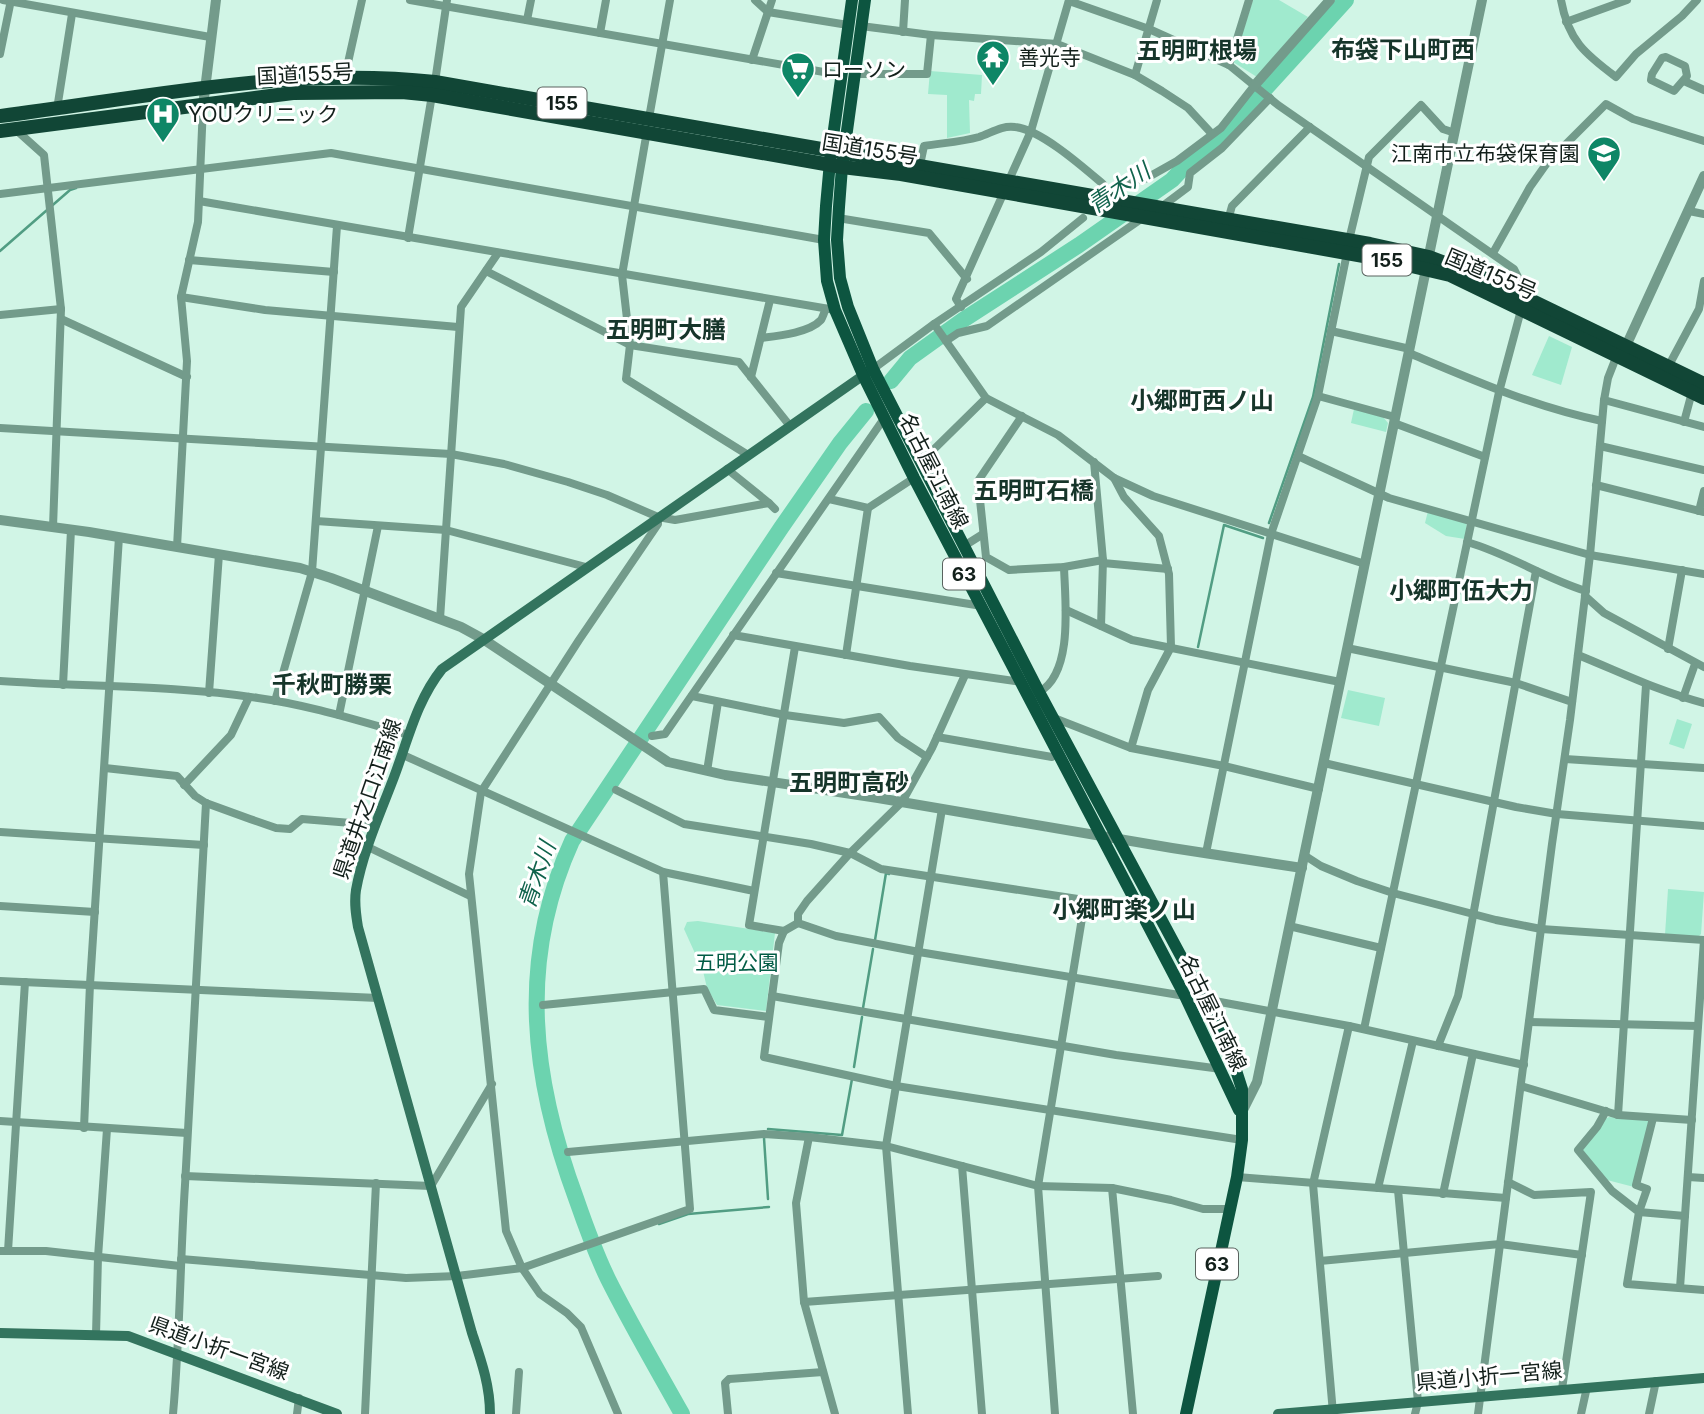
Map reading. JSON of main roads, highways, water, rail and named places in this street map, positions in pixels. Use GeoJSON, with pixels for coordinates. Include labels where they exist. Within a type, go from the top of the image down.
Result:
{"type":"FeatureCollection","features":[{"type":"Feature","properties":{"kind":"highway","name":"国道155号"},"geometry":{"type":"LineString","coordinates":[[0,116],[292,78],[345,76],[434,88],[836,159],[901,174],[1121,201],[1150,212],[1428,263],[1514,291],[1700,392]]}},
{"type":"Feature","properties":{"kind":"highway","name":"国道155号"},"geometry":{"type":"LineString","coordinates":[[0,131],[293,93],[434,88]]}},
{"type":"Feature","properties":{"kind":"highway","name":"国道155号"},"geometry":{"type":"LineString","coordinates":[[836,159],[920,164],[1109,211],[1228,219],[1348,247]]}},
{"type":"Feature","properties":{"kind":"highway","name":"国道155号"},"geometry":{"type":"LineString","coordinates":[[1428,263],[1521,310],[1668,367],[1700,392]]}},
{"type":"Feature","properties":{"kind":"main road","name":"名古屋江南線"},"geometry":{"type":"LineString","coordinates":[[852,0],[855,26]]}},
{"type":"Feature","properties":{"kind":"main road","name":"名古屋江南線"},"geometry":{"type":"LineString","coordinates":[[865,0],[855,26],[824,240],[830,310],[921,462],[1039,692],[1204,999],[1234,1063],[1242,1089],[1237,1177],[1186,1414]]}},
{"type":"Feature","properties":{"kind":"main road","name":"名古屋江南線"},"geometry":{"type":"LineString","coordinates":[[836,159],[840,278],[868,372],[885,417],[1099,836],[1185,996],[1241,1113]]}},
{"type":"Feature","properties":{"kind":"main road","name":"県道井之口江南線"},"geometry":{"type":"LineString","coordinates":[[490,1414],[485,1372],[355,909],[360,873],[376,825],[430,683],[442,669],[868,372]]}},
{"type":"Feature","properties":{"kind":"main road","name":"県道小折一宮線"},"geometry":{"type":"LineString","coordinates":[[0,1334],[128,1336],[337,1414]]}},
{"type":"Feature","properties":{"kind":"main road","name":"県道小折一宮線"},"geometry":{"type":"LineString","coordinates":[[1278,1414],[1704,1378]]}},
{"type":"Feature","properties":{"kind":"waterway","name":"青木川"},"geometry":{"type":"LineString","coordinates":[[891,381],[910,358],[963,320],[1079,245],[1172,180],[1184,167],[1217,142],[1346,0]]}},
{"type":"Feature","properties":{"kind":"waterway"},"geometry":{"type":"LineString","coordinates":[[0,251],[70,190],[76,188]]}},
{"type":"Feature","properties":{"kind":"waterway"},"geometry":{"type":"LineString","coordinates":[[1269,523],[1313,397],[1339,264]]}},
{"type":"Feature","properties":{"kind":"waterway","name":"青木川"},"geometry":{"type":"LineString","coordinates":[[682,1414],[599,1260],[549,1111],[537,1021],[543,931],[555,886],[572,841],[781,528],[840,443],[866,411]]}},
{"type":"Feature","properties":{"kind":"waterway"},"geometry":{"type":"LineString","coordinates":[[1198,647],[1224,525],[1263,538]]}},
{"type":"Feature","properties":{"kind":"waterway"},"geometry":{"type":"LineString","coordinates":[[875,940],[886,873],[889,874]]}},
{"type":"Feature","properties":{"kind":"waterway"},"geometry":{"type":"LineString","coordinates":[[863,1008],[873,949]]}},
{"type":"Feature","properties":{"kind":"waterway"},"geometry":{"type":"LineString","coordinates":[[854,1067],[862,1017]]}},
{"type":"Feature","properties":{"kind":"waterway"},"geometry":{"type":"LineString","coordinates":[[768,1129],[842,1135],[852,1079]]}},
{"type":"Feature","properties":{"kind":"waterway"},"geometry":{"type":"LineString","coordinates":[[764,1138],[768,1199]]}},
{"type":"Feature","properties":{"kind":"waterway"},"geometry":{"type":"LineString","coordinates":[[659,1224],[688,1214],[769,1207]]}},
{"type":"Feature","properties":{"kind":"place","name":"善光寺"},"geometry":{"type":"Point","coordinates":[993,87]}},
{"type":"Feature","properties":{"kind":"place","name":"ローソン"},"geometry":{"type":"Point","coordinates":[798,99]}},
{"type":"Feature","properties":{"kind":"place","name":"YOUクリニック"},"geometry":{"type":"Point","coordinates":[163,144]}},
{"type":"Feature","properties":{"kind":"place","name":"江南市立布袋保育園"},"geometry":{"type":"Point","coordinates":[1604,183]}},
{"type":"Feature","properties":{"kind":"district","name":"布袋下山町西"},"geometry":{"type":"Point","coordinates":[1403,49]}},
{"type":"Feature","properties":{"kind":"district","name":"五明町根場"},"geometry":{"type":"Point","coordinates":[1197,50]}},
{"type":"Feature","properties":{"kind":"district","name":"五明町大膳"},"geometry":{"type":"Point","coordinates":[666,329]}},
{"type":"Feature","properties":{"kind":"district","name":"小郷町西ノ山"},"geometry":{"type":"Point","coordinates":[1202,400]}},
{"type":"Feature","properties":{"kind":"district","name":"五明町石橋"},"geometry":{"type":"Point","coordinates":[1034,490]}},
{"type":"Feature","properties":{"kind":"district","name":"小郷町伍大力"},"geometry":{"type":"Point","coordinates":[1461,590]}},
{"type":"Feature","properties":{"kind":"district","name":"千秋町勝栗"},"geometry":{"type":"Point","coordinates":[332,684]}},
{"type":"Feature","properties":{"kind":"district","name":"五明町高砂"},"geometry":{"type":"Point","coordinates":[849,782]}},
{"type":"Feature","properties":{"kind":"district","name":"小郷町楽ノ山"},"geometry":{"type":"Point","coordinates":[1124,909]}},
{"type":"Feature","properties":{"kind":"park label","name":"五明公園"},"geometry":{"type":"Point","coordinates":[737,962]}}]}
